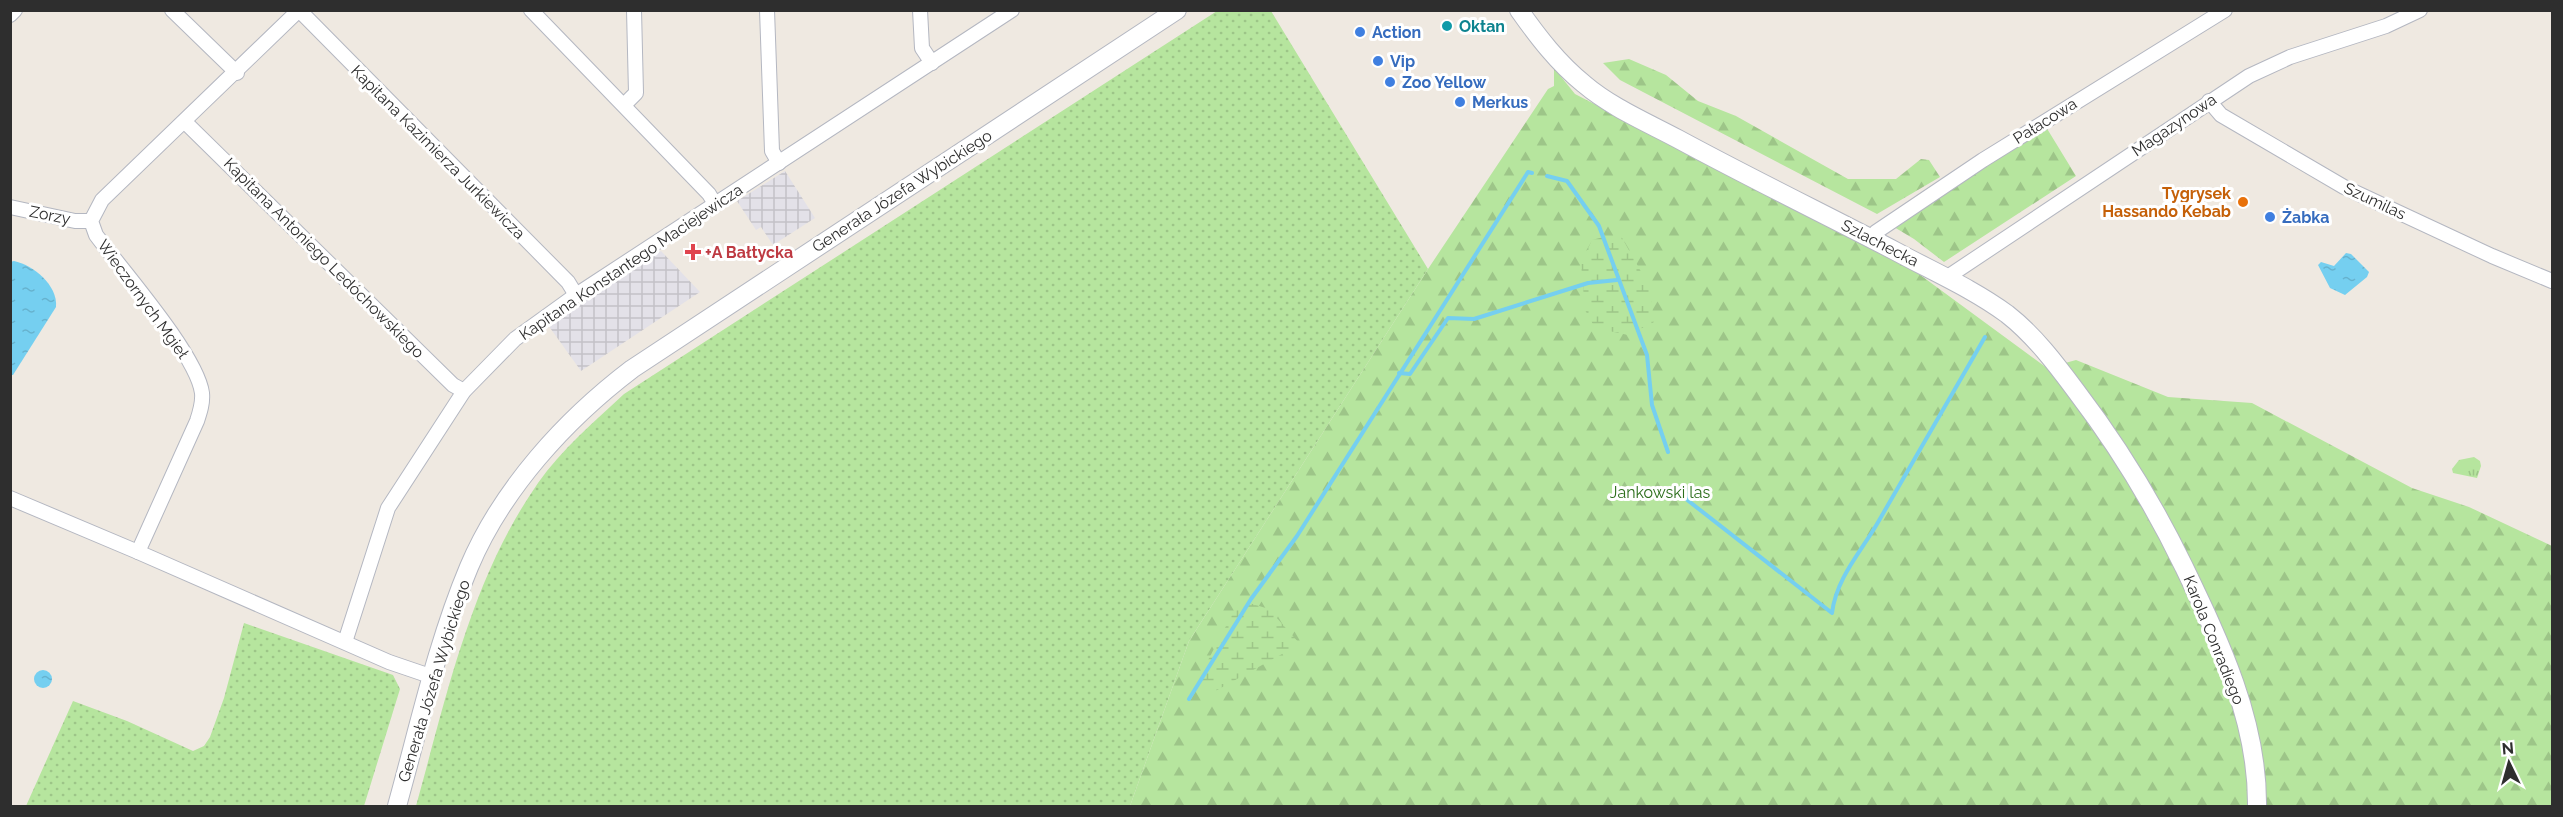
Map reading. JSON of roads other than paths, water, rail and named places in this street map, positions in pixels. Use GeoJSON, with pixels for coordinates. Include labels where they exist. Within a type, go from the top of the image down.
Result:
{"type":"FeatureCollection","features":[{"type":"Feature","properties":{"kind":"main road","name":"Generała Józefa Wybickiego"},"geometry":{"type":"LineString","coordinates":[[397,807],[461,587],[490,527],[523,479],[554,440],[599,394],[671,343],[1177,10]]}},
{"type":"Feature","properties":{"kind":"main road","name":"Szlachecka"},"geometry":{"type":"LineString","coordinates":[[1519,10],[1557,59],[1586,85],[1614,104],[1743,174],[1980,296],[2008,315],[2052,359],[2098,419],[2132,471],[2175,547]]}},
{"type":"Feature","properties":{"kind":"main road","name":"Karola Conradiego"},"geometry":{"type":"LineString","coordinates":[[2175,547],[2209,618],[2238,693],[2252,751],[2257,807]]}},
{"type":"Feature","properties":{"kind":"street"},"geometry":{"type":"LineString","coordinates":[[10,15],[15,10]]}},
{"type":"Feature","properties":{"kind":"street"},"geometry":{"type":"LineString","coordinates":[[172,10],[237,73]]}},
{"type":"Feature","properties":{"kind":"street","name":"Wieczornych Mgieł"},"geometry":{"type":"LineString","coordinates":[[138,552],[197,421],[202,405],[202,393],[188,358],[96,235],[91,221],[102,200],[237,73],[299,10]]}},
{"type":"Feature","properties":{"kind":"street","name":"Kapitana Kazimierza Jurkiewicza"},"geometry":{"type":"LineString","coordinates":[[299,10],[568,282],[576,295]]}},
{"type":"Feature","properties":{"kind":"street"},"geometry":{"type":"LineString","coordinates":[[531,10],[709,194],[715,204]]}},
{"type":"Feature","properties":{"kind":"street"},"geometry":{"type":"LineString","coordinates":[[624,105],[636,93],[634,10]]}},
{"type":"Feature","properties":{"kind":"street"},"geometry":{"type":"LineString","coordinates":[[767,10],[772,152],[779,163]]}},
{"type":"Feature","properties":{"kind":"street"},"geometry":{"type":"LineString","coordinates":[[921,10],[922,48],[932,63]]}},
{"type":"Feature","properties":{"kind":"street","name":"Kapitana Konstantego Maciejewicza"},"geometry":{"type":"LineString","coordinates":[[345,642],[388,508],[464,391],[515,339],[576,295],[1012,10]]}},
{"type":"Feature","properties":{"kind":"street","name":"Pałacowa"},"geometry":{"type":"LineString","coordinates":[[1871,238],[1876,232],[1983,160],[2224,10]]}},
{"type":"Feature","properties":{"kind":"street","name":"Magazynowa"},"geometry":{"type":"LineString","coordinates":[[1946,278],[2249,76],[2290,57],[2385,26],[2420,10]]}},
{"type":"Feature","properties":{"kind":"street","name":"Szumilas"},"geometry":{"type":"LineString","coordinates":[[2209,101],[2222,115],[2344,187],[2492,256],[2553,281]]}},
{"type":"Feature","properties":{"kind":"street","name":"Kapitana Antoniego Ledóchowskiego"},"geometry":{"type":"LineString","coordinates":[[185,122],[453,385],[464,391]]}},
{"type":"Feature","properties":{"kind":"street","name":"Zorzy"},"geometry":{"type":"LineString","coordinates":[[10,207],[75,221],[91,221]]}},
{"type":"Feature","properties":{"kind":"street"},"geometry":{"type":"LineString","coordinates":[[10,498],[389,662],[433,677]]}},
{"type":"Feature","properties":{"kind":"water"},"geometry":{"type":"Polygon","coordinates":[[[2346,253],[2351,254],[2369,272],[2367,277],[2345,295],[2330,288],[2318,265],[2321,262],[2334,266],[2346,253]]]}},
{"type":"Feature","properties":{"kind":"water"},"geometry":{"type":"Polygon","coordinates":[[[14,261],[29,267],[43,277],[53,291],[56,307],[13,375],[10,375],[10,262],[14,261]]]}},
{"type":"Feature","properties":{"kind":"water"},"geometry":{"type":"Polygon","coordinates":[[[43,670],[49,673],[52,679],[49,685],[43,688],[37,685],[34,679],[37,673],[43,670]]]}},
{"type":"Feature","properties":{"kind":"waterway"},"geometry":{"type":"LineString","coordinates":[[1189,699],[1251,599],[1297,536],[1528,172],[1532,173]]}},
{"type":"Feature","properties":{"kind":"waterway"},"geometry":{"type":"LineString","coordinates":[[1547,176],[1567,181],[1599,226],[1647,355],[1652,405],[1668,452]]}},
{"type":"Feature","properties":{"kind":"waterway"},"geometry":{"type":"LineString","coordinates":[[1399,373],[1410,374],[1448,318],[1474,319],[1588,283],[1617,280]]}},
{"type":"Feature","properties":{"kind":"waterway"},"geometry":{"type":"LineString","coordinates":[[1685,487],[1686,499],[1832,613],[1838,589],[1850,567],[1985,337]]}},
{"type":"Feature","properties":{"kind":"place","name":"Oktan"},"geometry":{"type":"Point","coordinates":[1447,26]}},
{"type":"Feature","properties":{"kind":"place","name":"Action"},"geometry":{"type":"Point","coordinates":[1360,32]}},
{"type":"Feature","properties":{"kind":"place","name":"Vip"},"geometry":{"type":"Point","coordinates":[1378,61]}},
{"type":"Feature","properties":{"kind":"place","name":"Zoo Yellow"},"geometry":{"type":"Point","coordinates":[1390,82]}},
{"type":"Feature","properties":{"kind":"place","name":"Merkus"},"geometry":{"type":"Point","coordinates":[1460,102]}},
{"type":"Feature","properties":{"kind":"place","name":"Tygrysek Hassando Kebab"},"geometry":{"type":"Point","coordinates":[2243,202]}},
{"type":"Feature","properties":{"kind":"place","name":"Żabka"},"geometry":{"type":"Point","coordinates":[2270,217]}},
{"type":"Feature","properties":{"kind":"place","name":"+A Bałtycka"},"geometry":{"type":"Point","coordinates":[693,252]}},
{"type":"Feature","properties":{"kind":"park label","name":"Jankowski las"},"geometry":{"type":"Point","coordinates":[1660,492]}}]}
